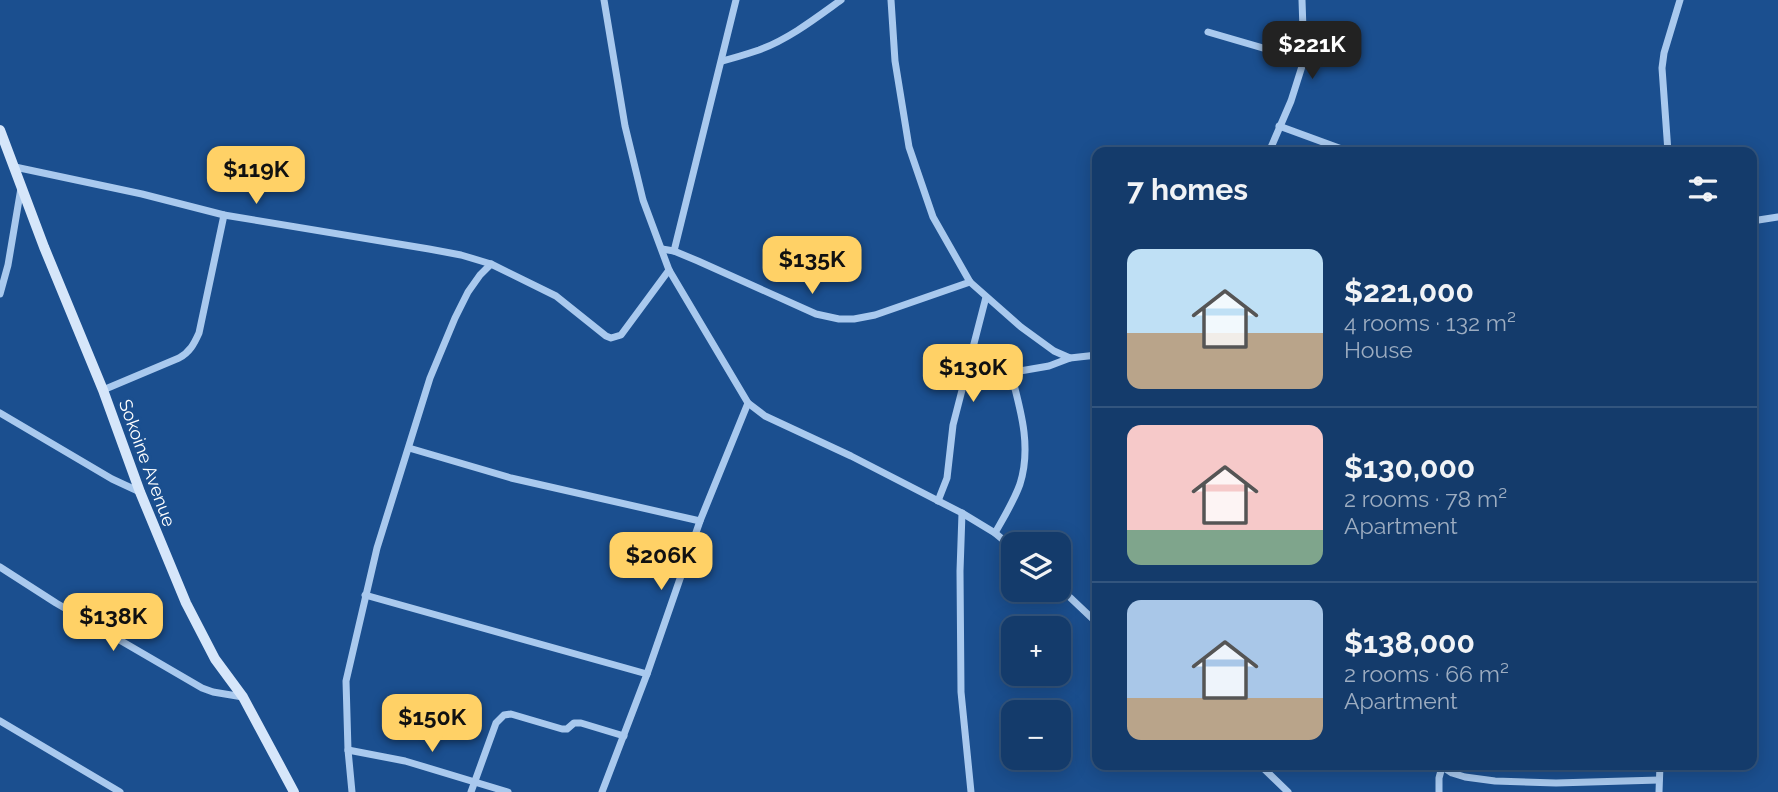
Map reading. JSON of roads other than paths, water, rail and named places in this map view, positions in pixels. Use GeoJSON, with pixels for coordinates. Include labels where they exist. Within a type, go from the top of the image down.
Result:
{"type":"FeatureCollection","features":[{"type":"Feature","properties":{"kind":"street"},"geometry":{"type":"LineString","coordinates":[[604,0],[625,126],[643,200],[669,270],[748,403],[765,416],[938,500],[1001,538]]}},
{"type":"Feature","properties":{"kind":"street"},"geometry":{"type":"LineString","coordinates":[[674,251],[736,0]]}},
{"type":"Feature","properties":{"kind":"street"},"geometry":{"type":"LineString","coordinates":[[722,61],[769,45],[813,20],[841,0]]}},
{"type":"Feature","properties":{"kind":"street"},"geometry":{"type":"LineString","coordinates":[[891,0],[901,108],[909,147],[933,217],[970,282],[1036,340],[1070,358]]}},
{"type":"Feature","properties":{"kind":"street"},"geometry":{"type":"LineString","coordinates":[[1271,147],[1291,102],[1304,60],[1302,0]]}},
{"type":"Feature","properties":{"kind":"street"},"geometry":{"type":"LineString","coordinates":[[1668,147],[1662,68],[1680,0]]}},
{"type":"Feature","properties":{"kind":"street"},"geometry":{"type":"LineString","coordinates":[[1208,32],[1304,60]]}},
{"type":"Feature","properties":{"kind":"street"},"geometry":{"type":"LineString","coordinates":[[1279,126],[1336,147]]}},
{"type":"Feature","properties":{"kind":"street","name":"Sokoine Avenue"},"geometry":{"type":"LineString","coordinates":[[0,130],[4,151],[15,167],[165,554],[200,632],[215,659],[243,697],[294,792]]}},
{"type":"Feature","properties":{"kind":"street"},"geometry":{"type":"LineString","coordinates":[[15,167],[142,194],[224,215],[461,255],[491,264],[556,296],[611,338],[621,335],[669,270]]}},
{"type":"Feature","properties":{"kind":"street"},"geometry":{"type":"LineString","coordinates":[[0,294],[8,265],[21,188]]}},
{"type":"Feature","properties":{"kind":"street"},"geometry":{"type":"LineString","coordinates":[[103,390],[179,358],[187,354],[192,347],[205,309],[224,215]]}},
{"type":"Feature","properties":{"kind":"street"},"geometry":{"type":"LineString","coordinates":[[1757,220],[1778,217]]}},
{"type":"Feature","properties":{"kind":"street"},"geometry":{"type":"LineString","coordinates":[[662,249],[674,251],[816,314],[839,318],[854,319],[875,315],[970,282]]}},
{"type":"Feature","properties":{"kind":"street"},"geometry":{"type":"LineString","coordinates":[[352,792],[346,681],[377,548],[430,378],[468,292],[491,264]]}},
{"type":"Feature","properties":{"kind":"street"},"geometry":{"type":"LineString","coordinates":[[938,500],[947,478],[953,425],[986,297]]}},
{"type":"Feature","properties":{"kind":"street"},"geometry":{"type":"LineString","coordinates":[[995,533],[1020,483],[1025,453],[1024,424],[1013,381],[1015,372],[1049,366],[1070,358],[1092,356]]}},
{"type":"Feature","properties":{"kind":"street"},"geometry":{"type":"LineString","coordinates":[[602,792],[647,674],[700,521],[748,403]]}},
{"type":"Feature","properties":{"kind":"street"},"geometry":{"type":"LineString","coordinates":[[0,413],[140,492]]}},
{"type":"Feature","properties":{"kind":"street"},"geometry":{"type":"LineString","coordinates":[[409,448],[511,478],[700,521]]}},
{"type":"Feature","properties":{"kind":"street"},"geometry":{"type":"LineString","coordinates":[[962,513],[961,692],[971,792]]}},
{"type":"Feature","properties":{"kind":"street"},"geometry":{"type":"LineString","coordinates":[[0,567],[202,688],[243,697]]}},
{"type":"Feature","properties":{"kind":"street"},"geometry":{"type":"LineString","coordinates":[[365,596],[647,674]]}},
{"type":"Feature","properties":{"kind":"street"},"geometry":{"type":"LineString","coordinates":[[1071,598],[1092,617]]}},
{"type":"Feature","properties":{"kind":"street"},"geometry":{"type":"LineString","coordinates":[[471,792],[496,723],[504,715],[511,714],[562,729],[567,729],[574,723],[581,723],[624,736]]}},
{"type":"Feature","properties":{"kind":"street"},"geometry":{"type":"LineString","coordinates":[[0,721],[120,792]]}},
{"type":"Feature","properties":{"kind":"street"},"geometry":{"type":"LineString","coordinates":[[348,750],[405,761],[508,792]]}},
{"type":"Feature","properties":{"kind":"street"},"geometry":{"type":"LineString","coordinates":[[1265,770],[1288,792]]}},
{"type":"Feature","properties":{"kind":"street"},"geometry":{"type":"LineString","coordinates":[[1439,792],[1440,770]]}},
{"type":"Feature","properties":{"kind":"street"},"geometry":{"type":"LineString","coordinates":[[1447,770],[1465,777],[1495,781],[1556,783],[1659,780]]}},
{"type":"Feature","properties":{"kind":"street"},"geometry":{"type":"LineString","coordinates":[[1659,792],[1660,770]]}}]}
